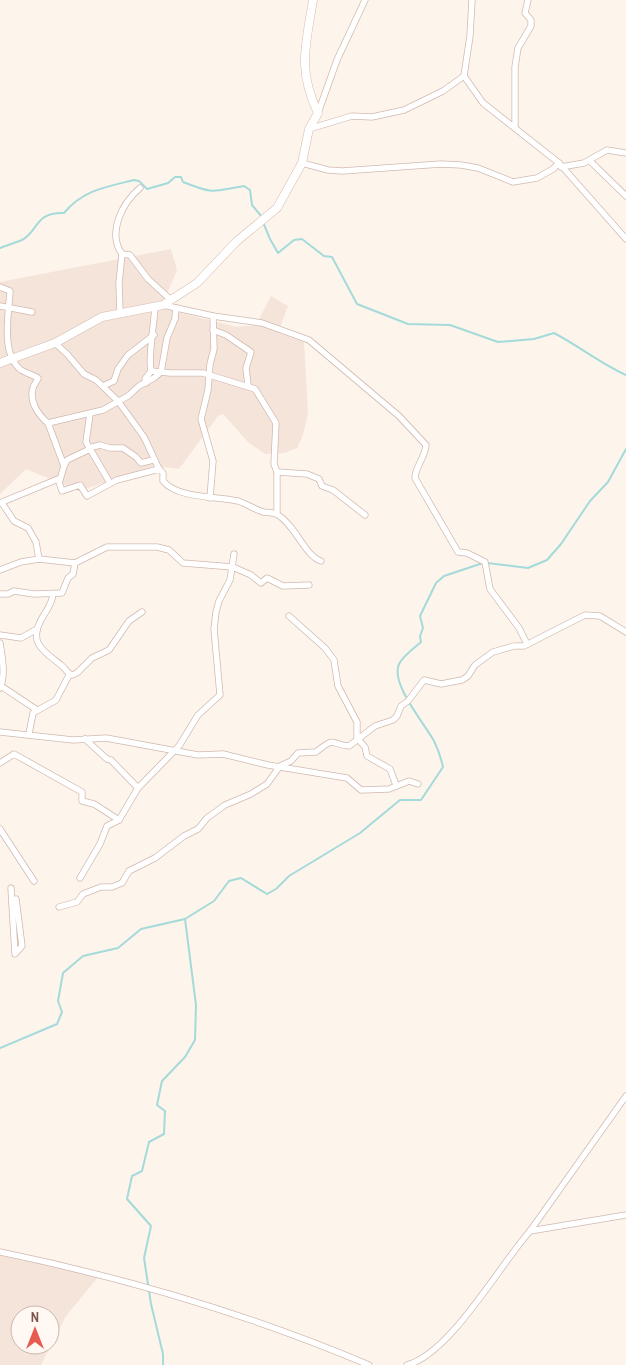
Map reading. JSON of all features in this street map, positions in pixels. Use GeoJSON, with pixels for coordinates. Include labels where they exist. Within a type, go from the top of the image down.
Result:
{"type":"FeatureCollection","features":[{"type":"Feature","properties":{"kind":"street"},"geometry":{"type":"LineString","coordinates":[[313,0],[304,49],[306,80],[318,113]]}},
{"type":"Feature","properties":{"kind":"street"},"geometry":{"type":"LineString","coordinates":[[0,363],[55,343],[102,317],[159,306],[171,300],[197,283],[237,241],[277,208],[302,163],[310,129],[365,0]]}},
{"type":"Feature","properties":{"kind":"street"},"geometry":{"type":"LineString","coordinates":[[472,0],[470,36],[464,76],[483,103],[560,165],[626,239]]}},
{"type":"Feature","properties":{"kind":"street"},"geometry":{"type":"LineString","coordinates":[[515,128],[515,67],[518,48],[531,26],[531,20],[525,13],[528,0]]}},
{"type":"Feature","properties":{"kind":"street"},"geometry":{"type":"LineString","coordinates":[[310,129],[346,118],[372,117],[404,110],[443,91],[464,76]]}},
{"type":"Feature","properties":{"kind":"street"},"geometry":{"type":"LineString","coordinates":[[302,163],[328,170],[342,171],[441,164],[461,165],[478,168],[513,182],[537,178],[560,165],[590,161],[607,150],[626,154]]}},
{"type":"Feature","properties":{"kind":"street"},"geometry":{"type":"LineString","coordinates":[[590,161],[626,196]]}},
{"type":"Feature","properties":{"kind":"street"},"geometry":{"type":"LineString","coordinates":[[120,313],[122,254],[118,248],[120,212],[132,195],[140,188]]}},
{"type":"Feature","properties":{"kind":"street"},"geometry":{"type":"LineString","coordinates":[[122,254],[130,256],[148,279],[171,300]]}},
{"type":"Feature","properties":{"kind":"street"},"geometry":{"type":"LineString","coordinates":[[0,287],[10,291],[10,307],[6,325],[7,342],[19,369],[38,378],[32,388],[32,403],[42,419],[48,422],[72,415],[90,414],[128,396],[139,386],[161,372],[167,338],[175,320],[176,308]]}},
{"type":"Feature","properties":{"kind":"street"},"geometry":{"type":"LineString","coordinates":[[0,306],[32,312]]}},
{"type":"Feature","properties":{"kind":"street"},"geometry":{"type":"LineString","coordinates":[[159,306],[262,323],[309,340],[399,416],[426,445],[426,454],[415,473],[415,478],[458,552],[467,553],[484,562],[490,589],[520,628],[527,644]]}},
{"type":"Feature","properties":{"kind":"street"},"geometry":{"type":"LineString","coordinates":[[151,371],[148,362],[159,306]]}},
{"type":"Feature","properties":{"kind":"street"},"geometry":{"type":"LineString","coordinates":[[210,498],[213,461],[201,419],[208,390],[208,374],[214,349],[213,316]]}},
{"type":"Feature","properties":{"kind":"street"},"geometry":{"type":"LineString","coordinates":[[213,330],[226,335],[251,352],[246,368],[248,385]]}},
{"type":"Feature","properties":{"kind":"street"},"geometry":{"type":"LineString","coordinates":[[102,386],[114,382],[118,369],[128,355],[154,334]]}},
{"type":"Feature","properties":{"kind":"street"},"geometry":{"type":"LineString","coordinates":[[55,343],[68,354],[84,374],[102,386],[118,401],[144,437],[153,460],[163,473],[164,481],[174,491],[240,502],[262,512],[277,514],[294,529],[311,556],[321,561]]}},
{"type":"Feature","properties":{"kind":"street"},"geometry":{"type":"LineString","coordinates":[[151,371],[208,374],[216,378],[230,379],[255,389],[264,399],[276,422],[274,464],[277,472],[277,514]]}},
{"type":"Feature","properties":{"kind":"street"},"geometry":{"type":"LineString","coordinates":[[146,383],[145,379],[151,371]]}},
{"type":"Feature","properties":{"kind":"street"},"geometry":{"type":"LineString","coordinates":[[90,414],[85,436],[89,448],[110,483]]}},
{"type":"Feature","properties":{"kind":"street"},"geometry":{"type":"LineString","coordinates":[[48,422],[64,466]]}},
{"type":"Feature","properties":{"kind":"street"},"geometry":{"type":"LineString","coordinates":[[153,460],[141,463],[123,448],[110,448],[100,445],[89,448],[67,460],[60,480],[62,491],[80,485],[87,496],[110,483],[160,469]]}},
{"type":"Feature","properties":{"kind":"street"},"geometry":{"type":"LineString","coordinates":[[277,472],[308,474],[319,479],[322,486],[333,490],[365,515]]}},
{"type":"Feature","properties":{"kind":"street"},"geometry":{"type":"LineString","coordinates":[[39,559],[36,542],[28,528],[14,521],[1,503],[44,484],[60,480]]}},
{"type":"Feature","properties":{"kind":"street"},"geometry":{"type":"LineString","coordinates":[[0,570],[21,562],[39,559],[75,563],[107,547],[157,547],[168,550],[183,563],[233,567],[251,575],[259,583],[267,578],[283,586],[309,585]]}},
{"type":"Feature","properties":{"kind":"street"},"geometry":{"type":"LineString","coordinates":[[80,878],[100,844],[107,826],[119,820],[138,788],[179,746],[198,715],[220,695],[214,629],[218,601],[230,580],[234,554]]}},
{"type":"Feature","properties":{"kind":"street"},"geometry":{"type":"LineString","coordinates":[[0,594],[14,592],[52,594],[64,592],[68,578],[74,574],[75,563]]}},
{"type":"Feature","properties":{"kind":"street"},"geometry":{"type":"LineString","coordinates":[[0,635],[21,638],[37,629],[52,602],[52,594]]}},
{"type":"Feature","properties":{"kind":"street"},"geometry":{"type":"LineString","coordinates":[[29,734],[30,718],[37,710],[56,700],[70,675],[74,675],[92,658],[109,650],[129,622],[142,612]]}},
{"type":"Feature","properties":{"kind":"street"},"geometry":{"type":"LineString","coordinates":[[59,907],[77,902],[83,894],[101,887],[112,887],[122,883],[129,871],[148,862],[184,836],[198,829],[207,818],[225,805],[251,794],[267,784],[280,766],[290,761],[298,752],[316,752],[324,744],[337,741],[347,746],[358,740],[375,726],[387,723],[397,716],[401,706],[408,701],[424,680],[441,684],[462,680],[468,676],[475,665],[493,652],[527,644],[585,615],[600,616],[626,632]]}},
{"type":"Feature","properties":{"kind":"street"},"geometry":{"type":"LineString","coordinates":[[289,616],[325,648],[334,660],[338,686],[357,722],[358,740],[366,747],[367,756],[390,769],[396,785]]}},
{"type":"Feature","properties":{"kind":"street"},"geometry":{"type":"LineString","coordinates":[[37,629],[38,646],[70,675]]}},
{"type":"Feature","properties":{"kind":"street"},"geometry":{"type":"LineString","coordinates":[[0,643],[1,687],[37,710]]}},
{"type":"Feature","properties":{"kind":"street"},"geometry":{"type":"LineString","coordinates":[[0,732],[29,734],[44,739],[106,738],[198,755],[223,754],[268,765],[347,778],[361,790],[389,789],[409,781],[418,784]]}},
{"type":"Feature","properties":{"kind":"street"},"geometry":{"type":"LineString","coordinates":[[85,739],[107,759],[111,760],[138,788]]}},
{"type":"Feature","properties":{"kind":"street"},"geometry":{"type":"LineString","coordinates":[[0,763],[14,754],[82,792],[82,801],[94,804],[119,820]]}},
{"type":"Feature","properties":{"kind":"street"},"geometry":{"type":"LineString","coordinates":[[0,829],[34,881]]}},
{"type":"Feature","properties":{"kind":"street"},"geometry":{"type":"LineString","coordinates":[[12,888],[15,954],[22,946],[16,899]]}},
{"type":"Feature","properties":{"kind":"street"},"geometry":{"type":"LineString","coordinates":[[410,1365],[448,1338],[530,1232],[626,1096]]}},
{"type":"Feature","properties":{"kind":"street"},"geometry":{"type":"LineString","coordinates":[[530,1232],[626,1215]]}},
{"type":"Feature","properties":{"kind":"street"},"geometry":{"type":"LineString","coordinates":[[0,1252],[98,1275],[213,1308],[284,1331],[369,1365]]}},
{"type":"Feature","properties":{"kind":"shaded area"},"geometry":{"type":"Polygon","coordinates":[[[171,249],[177,270],[161,308],[237,327],[256,325],[271,296],[288,306],[278,333],[304,342],[308,413],[303,435],[297,448],[284,453],[265,454],[248,442],[223,414],[218,416],[179,469],[154,466],[79,491],[26,469],[0,494],[0,282],[171,249]]]}},
{"type":"Feature","properties":{"kind":"shaded area"},"geometry":{"type":"Polygon","coordinates":[[[0,1254],[98,1277],[66,1316],[60,1328],[60,1305],[10,1305],[10,1355],[46,1355],[41,1365],[0,1365],[0,1254]]]}},
{"type":"Feature","properties":{"kind":"waterway"},"geometry":{"type":"LineString","coordinates":[[0,248],[22,240],[32,232],[42,219],[54,214],[64,213],[71,205],[87,194],[105,187],[134,180],[139,181],[147,189],[168,183],[175,177],[181,177],[183,182],[202,189],[214,191],[244,186],[250,190],[252,205],[262,217]]}},
{"type":"Feature","properties":{"kind":"waterway"},"geometry":{"type":"LineString","coordinates":[[263,222],[278,253],[294,240],[302,239],[324,256],[332,257],[357,304],[408,324],[450,325],[498,342],[534,339],[554,333],[626,375]]}},
{"type":"Feature","properties":{"kind":"waterway"},"geometry":{"type":"LineString","coordinates":[[487,563],[528,568],[547,560],[561,544],[590,501],[608,482],[626,449]]}},
{"type":"Feature","properties":{"kind":"waterway"},"geometry":{"type":"LineString","coordinates":[[0,1048],[57,1024],[62,1012],[58,1001],[63,973],[83,956],[118,948],[141,929],[185,919],[214,901],[229,881],[241,878],[267,894],[276,889],[289,876],[360,833],[400,800],[421,800],[443,767],[434,741],[410,704],[399,682],[399,664],[421,642],[420,636],[423,628],[420,616],[436,583],[444,576],[483,563]]}},
{"type":"Feature","properties":{"kind":"waterway"},"geometry":{"type":"LineString","coordinates":[[163,1365],[163,1354],[151,1304],[144,1258],[151,1226],[127,1199],[132,1176],[142,1171],[149,1142],[164,1134],[165,1111],[157,1105],[162,1081],[185,1057],[195,1040],[196,1005],[185,919]]}}]}
